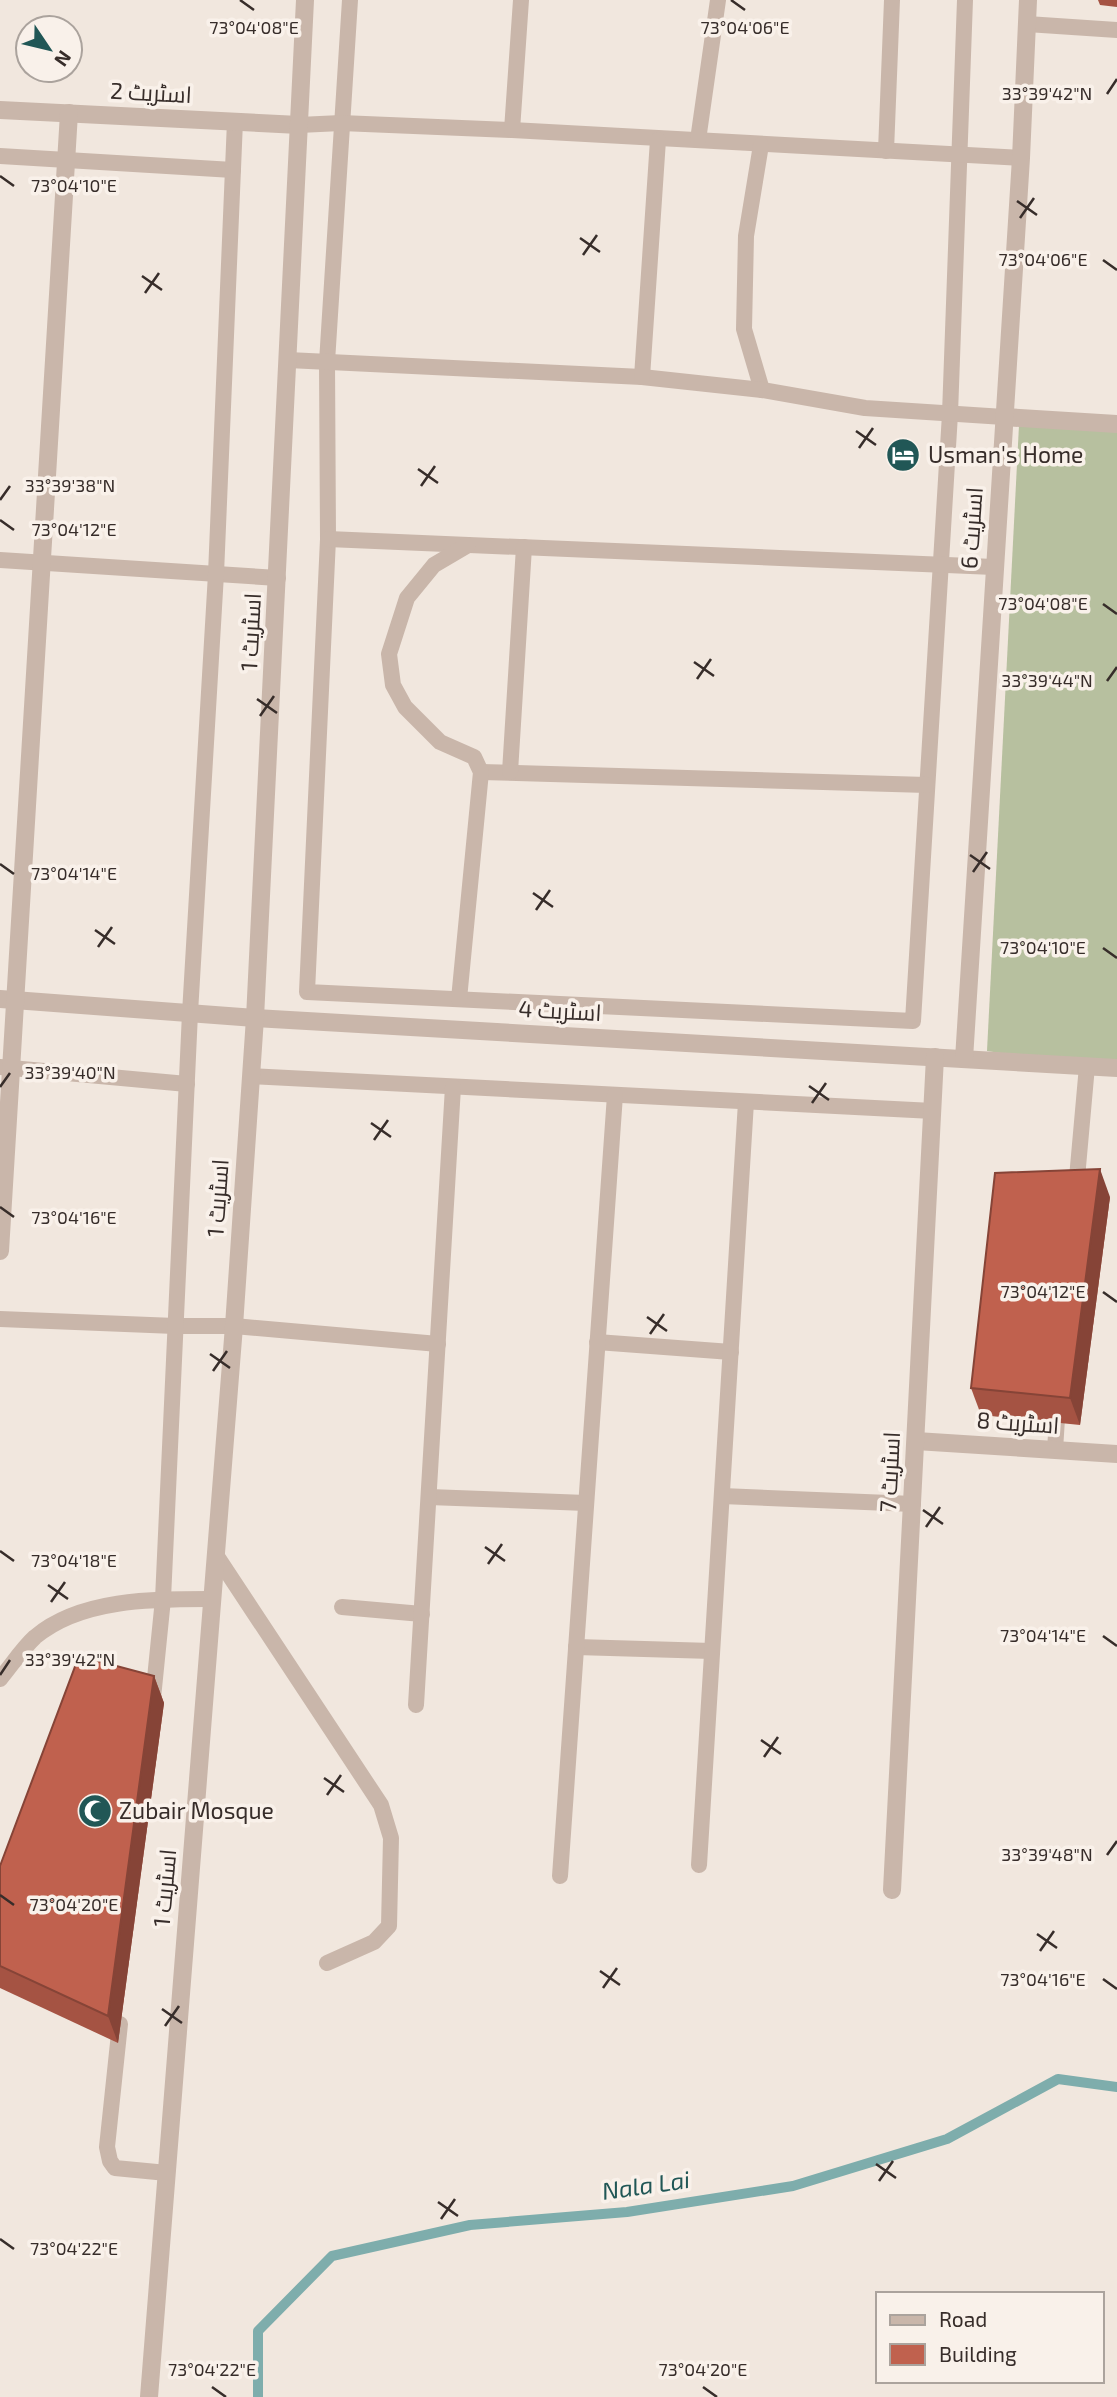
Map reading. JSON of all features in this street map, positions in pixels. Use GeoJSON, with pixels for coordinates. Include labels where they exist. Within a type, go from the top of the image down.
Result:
{"type":"FeatureCollection","features":[{"type":"Feature","properties":{"kind":"street","name":"اسٹریٹ 1"},"geometry":{"type":"LineString","coordinates":[[149,2397],[213,1600],[255,1018],[305,0]]}},
{"type":"Feature","properties":{"kind":"street","name":"اسٹریٹ 6"},"geometry":{"type":"LineString","coordinates":[[964,1059],[1021,159],[1028,0]]}},
{"type":"Feature","properties":{"kind":"street","name":"اسٹریٹ 2"},"geometry":{"type":"LineString","coordinates":[[0,110],[299,125]]}},
{"type":"Feature","properties":{"kind":"street"},"geometry":{"type":"LineString","coordinates":[[0,1251],[8,1000],[42,562],[69,113]]}},
{"type":"Feature","properties":{"kind":"street"},"geometry":{"type":"LineString","coordinates":[[1004,417],[1117,424]]}},
{"type":"Feature","properties":{"kind":"street","name":"اسٹریٹ 4"},"geometry":{"type":"LineString","coordinates":[[8,1000],[255,1018],[1117,1068]]}},
{"type":"Feature","properties":{"kind":"street","name":"اسٹریٹ 7"},"geometry":{"type":"LineString","coordinates":[[892,1890],[935,1057]]}},
{"type":"Feature","properties":{"kind":"street","name":"اسٹریٹ 8"},"geometry":{"type":"LineString","coordinates":[[916,1441],[1117,1454]]}},
{"type":"Feature","properties":{"kind":"lane"},"geometry":{"type":"LineString","coordinates":[[350,0],[327,362],[328,539],[307,992],[913,1021],[950,414],[965,0]]}},
{"type":"Feature","properties":{"kind":"lane"},"geometry":{"type":"LineString","coordinates":[[512,130],[521,0]]}},
{"type":"Feature","properties":{"kind":"lane"},"geometry":{"type":"LineString","coordinates":[[698,141],[718,0]]}},
{"type":"Feature","properties":{"kind":"lane"},"geometry":{"type":"LineString","coordinates":[[886,151],[892,0]]}},
{"type":"Feature","properties":{"kind":"lane"},"geometry":{"type":"LineString","coordinates":[[1027,24],[1117,30]]}},
{"type":"Feature","properties":{"kind":"lane"},"geometry":{"type":"LineString","coordinates":[[152,1709],[163,1599],[190,1013],[216,574],[235,121]]}},
{"type":"Feature","properties":{"kind":"lane"},"geometry":{"type":"LineString","coordinates":[[299,125],[341,123],[512,130],[1021,159]]}},
{"type":"Feature","properties":{"kind":"lane"},"geometry":{"type":"LineString","coordinates":[[642,377],[658,140]]}},
{"type":"Feature","properties":{"kind":"lane"},"geometry":{"type":"LineString","coordinates":[[761,145],[746,236],[744,329],[762,390]]}},
{"type":"Feature","properties":{"kind":"lane"},"geometry":{"type":"LineString","coordinates":[[0,156],[233,170]]}},
{"type":"Feature","properties":{"kind":"lane"},"geometry":{"type":"LineString","coordinates":[[288,360],[642,377],[762,390],[865,408],[1004,417]]}},
{"type":"Feature","properties":{"kind":"lane"},"geometry":{"type":"LineString","coordinates":[[328,539],[994,567]]}},
{"type":"Feature","properties":{"kind":"lane"},"geometry":{"type":"LineString","coordinates":[[459,999],[481,772],[474,757],[440,742],[405,707],[393,685],[389,654],[407,598],[434,565],[468,545]]}},
{"type":"Feature","properties":{"kind":"lane"},"geometry":{"type":"LineString","coordinates":[[510,772],[524,547]]}},
{"type":"Feature","properties":{"kind":"lane"},"geometry":{"type":"LineString","coordinates":[[0,559],[278,578]]}},
{"type":"Feature","properties":{"kind":"lane"},"geometry":{"type":"LineString","coordinates":[[481,772],[927,785]]}},
{"type":"Feature","properties":{"kind":"lane"},"geometry":{"type":"LineString","coordinates":[[1075,1203],[1087,1066]]}},
{"type":"Feature","properties":{"kind":"lane"},"geometry":{"type":"LineString","coordinates":[[6,1067],[187,1084]]}},
{"type":"Feature","properties":{"kind":"lane"},"geometry":{"type":"LineString","coordinates":[[251,1076],[933,1111]]}},
{"type":"Feature","properties":{"kind":"lane"},"geometry":{"type":"LineString","coordinates":[[416,1705],[453,1087]]}},
{"type":"Feature","properties":{"kind":"lane"},"geometry":{"type":"LineString","coordinates":[[560,1876],[615,1095]]}},
{"type":"Feature","properties":{"kind":"lane"},"geometry":{"type":"LineString","coordinates":[[699,1865],[746,1102]]}},
{"type":"Feature","properties":{"kind":"lane"},"geometry":{"type":"LineString","coordinates":[[0,1319],[234,1326],[438,1344]]}},
{"type":"Feature","properties":{"kind":"lane"},"geometry":{"type":"LineString","coordinates":[[597,1342],[731,1352]]}},
{"type":"Feature","properties":{"kind":"lane"},"geometry":{"type":"LineString","coordinates":[[1055,1450],[1060,1381]]}},
{"type":"Feature","properties":{"kind":"lane"},"geometry":{"type":"LineString","coordinates":[[722,1496],[913,1504]]}},
{"type":"Feature","properties":{"kind":"lane"},"geometry":{"type":"LineString","coordinates":[[429,1497],[586,1503]]}},
{"type":"Feature","properties":{"kind":"lane"},"geometry":{"type":"LineString","coordinates":[[216,1555],[380,1805],[391,1838],[389,1926],[374,1942],[327,1963]]}},
{"type":"Feature","properties":{"kind":"lane"},"geometry":{"type":"LineString","coordinates":[[0,1679],[34,1639],[47,1629],[94,1607],[163,1599],[213,1600]]}},
{"type":"Feature","properties":{"kind":"lane"},"geometry":{"type":"LineString","coordinates":[[342,1607],[422,1614]]}},
{"type":"Feature","properties":{"kind":"lane"},"geometry":{"type":"LineString","coordinates":[[576,1647],[712,1651]]}},
{"type":"Feature","properties":{"kind":"lane"},"geometry":{"type":"LineString","coordinates":[[121,2010],[107,2147],[110,2161],[115,2168],[167,2173]]}},
{"type":"Feature","properties":{"kind":"green space"},"geometry":{"type":"Polygon","coordinates":[[[1019,425],[1117,430],[1117,1068],[987,1051],[1019,425]]]}},
{"type":"Feature","properties":{"kind":"building"},"geometry":{"type":"Polygon","coordinates":[[[1100,1169],[1070,1398],[971,1388],[995,1173],[1100,1169]]]}},
{"type":"Feature","properties":{"kind":"building","name":"Zubair Mosque"},"geometry":{"type":"Polygon","coordinates":[[[79,1656],[154,1676],[108,2016],[0,1966],[0,1866],[79,1656]]]}},
{"type":"Feature","properties":{"kind":"waterway","name":"Nala Lai"},"geometry":{"type":"LineString","coordinates":[[258,2397],[258,2331],[332,2256],[470,2225],[627,2212],[793,2186],[947,2139],[1058,2079],[1117,2087]]}},
{"type":"Feature","properties":{"kind":"place","name":"Usman's Home"},"geometry":{"type":"Point","coordinates":[903,455]}},
{"type":"Feature","properties":{"kind":"place","name":"Zubair Mosque"},"geometry":{"type":"Point","coordinates":[95,1811]}}]}
